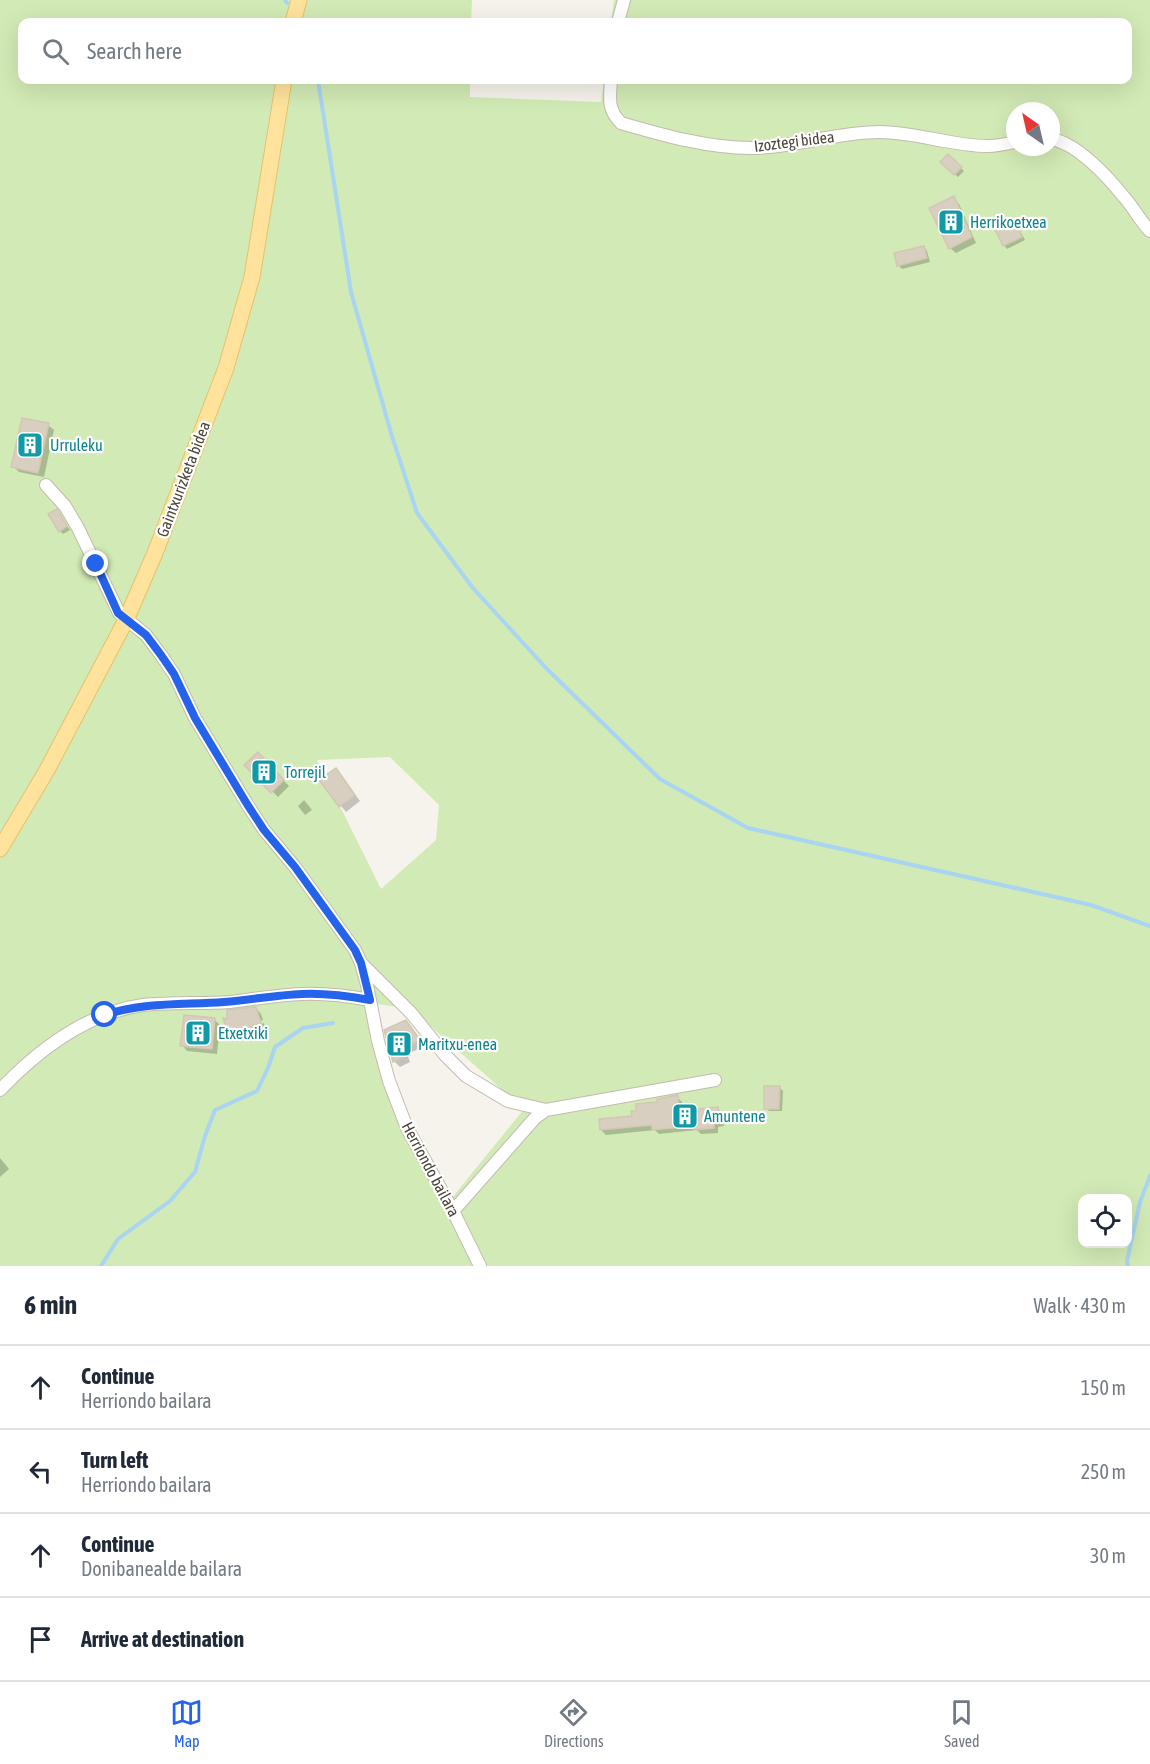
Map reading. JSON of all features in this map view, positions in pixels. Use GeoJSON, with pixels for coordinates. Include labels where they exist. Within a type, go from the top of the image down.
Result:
{"type":"FeatureCollection","features":[{"type":"Feature","properties":{"kind":"main road"},"geometry":{"type":"LineString","coordinates":[[294,18],[299,0]]}},
{"type":"Feature","properties":{"kind":"main road","name":"Gaintxurizketa bidea"},"geometry":{"type":"LineString","coordinates":[[0,849],[47,770],[126,620],[155,554],[226,368],[252,277],[283,84]]}},
{"type":"Feature","properties":{"kind":"street"},"geometry":{"type":"LineString","coordinates":[[619,18],[624,0]]}},
{"type":"Feature","properties":{"kind":"street","name":"Izoztegi bidea"},"geometry":{"type":"LineString","coordinates":[[611,84],[612,114],[621,123],[698,143],[752,148],[877,132],[906,133],[987,146],[1006,143]]}},
{"type":"Feature","properties":{"kind":"street"},"geometry":{"type":"LineString","coordinates":[[1060,141],[1098,169],[1124,197],[1150,231]]}},
{"type":"Feature","properties":{"kind":"street","name":"Herriondo bailara"},"geometry":{"type":"LineString","coordinates":[[46,485],[65,506],[74,521],[118,613],[146,635],[161,655],[174,674],[195,718],[264,830],[302,876],[355,950],[361,963],[389,1081],[407,1128],[453,1211],[480,1266]]}},
{"type":"Feature","properties":{"kind":"street"},"geometry":{"type":"LineString","coordinates":[[361,963],[412,1014],[444,1054],[466,1076],[508,1101],[546,1110],[715,1080]]}},
{"type":"Feature","properties":{"kind":"street"},"geometry":{"type":"LineString","coordinates":[[0,1090],[38,1054],[57,1040],[77,1028],[123,1009],[142,1005],[227,1002],[303,994],[348,996],[370,1000]]}},
{"type":"Feature","properties":{"kind":"street"},"geometry":{"type":"LineString","coordinates":[[453,1211],[535,1118],[546,1110]]}},
{"type":"Feature","properties":{"kind":"green space"},"geometry":{"type":"Polygon","coordinates":[[[0,0],[472,0],[471,18],[18,18],[18,84],[470,84],[470,97],[601,102],[603,84],[1132,84],[1132,18],[612,18],[614,0],[1150,0],[1150,1266],[0,1266],[0,0]],[[390,757],[317,760],[381,889],[436,840],[439,805],[390,757]],[[377,1004],[395,1099],[451,1199],[524,1109],[411,1009],[377,1004]]]}},
{"type":"Feature","properties":{"kind":"building"},"geometry":{"type":"Polygon","coordinates":[[[948,154],[962,167],[954,175],[940,162],[948,154]]]}},
{"type":"Feature","properties":{"kind":"building","name":"Herrikoetxea"},"geometry":{"type":"Polygon","coordinates":[[[954,196],[972,237],[949,249],[929,208],[954,196]]]}},
{"type":"Feature","properties":{"kind":"building"},"geometry":{"type":"Polygon","coordinates":[[[1013,218],[1022,237],[1003,246],[994,227],[1013,218]]]}},
{"type":"Feature","properties":{"kind":"building"},"geometry":{"type":"Polygon","coordinates":[[[924,246],[927,258],[897,266],[894,253],[924,246]]]}},
{"type":"Feature","properties":{"kind":"building","name":"Urruleku"},"geometry":{"type":"Polygon","coordinates":[[[22,418],[49,423],[38,473],[11,467],[22,418]]]}},
{"type":"Feature","properties":{"kind":"building"},"geometry":{"type":"Polygon","coordinates":[[[57,509],[67,526],[59,532],[48,514],[57,509]]]}},
{"type":"Feature","properties":{"kind":"building","name":"Torrejil"},"geometry":{"type":"Polygon","coordinates":[[[258,752],[284,780],[271,793],[244,765],[258,752]]]}},
{"type":"Feature","properties":{"kind":"building"},"geometry":{"type":"Polygon","coordinates":[[[336,768],[355,795],[339,807],[319,780],[336,768]]]}},
{"type":"Feature","properties":{"kind":"building"},"geometry":{"type":"Polygon","coordinates":[[[256,1007],[261,1023],[228,1035],[223,1018],[227,1019],[227,1010],[256,1007]]]}},
{"type":"Feature","properties":{"kind":"building","name":"Etxetxiki"},"geometry":{"type":"Polygon","coordinates":[[[184,1015],[215,1018],[212,1049],[180,1046],[184,1015]]]}},
{"type":"Feature","properties":{"kind":"building","name":"Maritxu-enea"},"geometry":{"type":"Polygon","coordinates":[[[406,1020],[420,1040],[402,1049],[405,1056],[393,1062],[384,1030],[406,1020]]]}},
{"type":"Feature","properties":{"kind":"building"},"geometry":{"type":"Polygon","coordinates":[[[764,1086],[780,1086],[779,1109],[764,1109],[764,1086]]]}},
{"type":"Feature","properties":{"kind":"building","name":"Amuntene"},"geometry":{"type":"Polygon","coordinates":[[[678,1095],[679,1111],[718,1107],[720,1122],[714,1122],[714,1128],[694,1130],[694,1126],[652,1130],[652,1125],[600,1130],[599,1119],[632,1116],[631,1111],[636,1111],[636,1104],[657,1102],[657,1099],[678,1095]]]}},
{"type":"Feature","properties":{"kind":"waterway"},"geometry":{"type":"LineString","coordinates":[[319,84],[351,292],[391,433],[417,513],[472,587],[546,668],[660,779],[748,828],[1091,905],[1150,926]]}},
{"type":"Feature","properties":{"kind":"waterway"},"geometry":{"type":"LineString","coordinates":[[101,1266],[118,1239],[170,1201],[195,1172],[215,1110],[257,1091],[275,1047],[303,1028],[333,1023]]}},
{"type":"Feature","properties":{"kind":"waterway"},"geometry":{"type":"LineString","coordinates":[[1128,1266],[1127,1261],[1140,1202],[1150,1176]]}},
{"type":"Feature","properties":{"kind":"place","name":"Herrikoetxea"},"geometry":{"type":"Point","coordinates":[951,222]}},
{"type":"Feature","properties":{"kind":"place","name":"Urruleku"},"geometry":{"type":"Point","coordinates":[30,445]}},
{"type":"Feature","properties":{"kind":"place","name":"Torrejil"},"geometry":{"type":"Point","coordinates":[264,772]}},
{"type":"Feature","properties":{"kind":"place","name":"Etxetxiki"},"geometry":{"type":"Point","coordinates":[198,1033]}},
{"type":"Feature","properties":{"kind":"place","name":"Maritxu-enea"},"geometry":{"type":"Point","coordinates":[399,1044]}},
{"type":"Feature","properties":{"kind":"place","name":"Amuntene"},"geometry":{"type":"Point","coordinates":[685,1116]}},
{"type":"Feature","properties":{"kind":"route"},"geometry":{"type":"LineString","coordinates":[[96,564],[118,613],[146,635],[161,655],[174,674],[195,718],[264,830],[295,867],[355,950],[361,963],[370,1000],[328,994],[303,994],[227,1002],[142,1005],[105,1015]]}}]}
